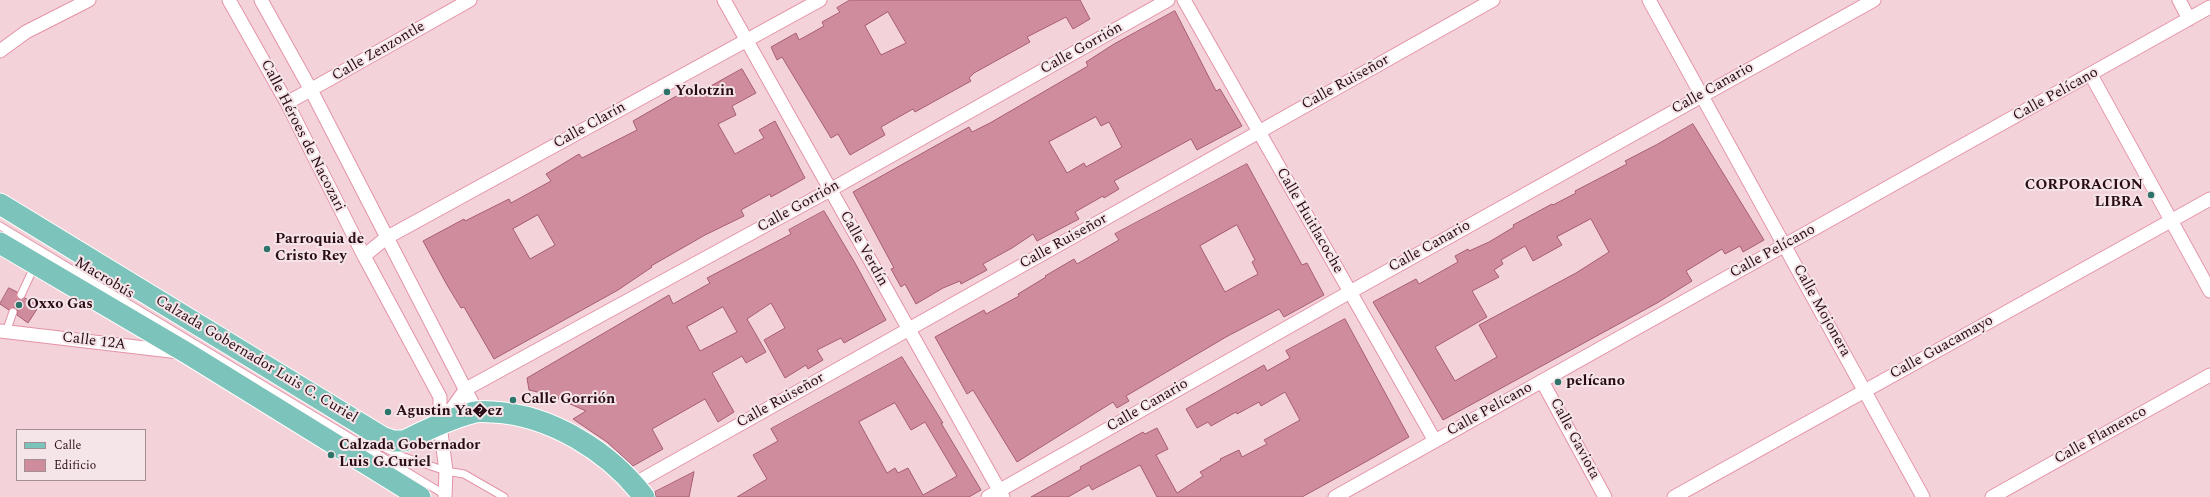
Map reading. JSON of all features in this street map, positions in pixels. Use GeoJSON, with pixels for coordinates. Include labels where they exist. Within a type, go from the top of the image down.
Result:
{"type":"FeatureCollection","features":[{"type":"Feature","properties":{"kind":"main road","name":"Calzada Gobernador Luis C. Curiel"},"geometry":{"type":"LineString","coordinates":[[0,204],[382,437],[393,441],[404,440],[476,412],[506,413],[538,421],[567,434],[617,467],[639,491]]}},
{"type":"Feature","properties":{"kind":"main road","name":"Calzada Gobernador Luis C. Curiel"},"geometry":{"type":"LineString","coordinates":[[0,243],[187,353],[420,497]]}},
{"type":"Feature","properties":{"kind":"street"},"geometry":{"type":"LineString","coordinates":[[0,51],[26,32],[89,0]]}},
{"type":"Feature","properties":{"kind":"street","name":"Calle Héroes de Nacozari"},"geometry":{"type":"LineString","coordinates":[[229,0],[287,103],[364,256],[440,396],[440,425],[446,471],[446,496]]}},
{"type":"Feature","properties":{"kind":"street","name":"Calle Héroes de Nacozari"},"geometry":{"type":"LineString","coordinates":[[261,0],[312,90],[386,238],[466,389],[476,412]]}},
{"type":"Feature","properties":{"kind":"street","name":"Calle Zenzontle"},"geometry":{"type":"LineString","coordinates":[[287,103],[470,0]]}},
{"type":"Feature","properties":{"kind":"street","name":"Calle Verdín"},"geometry":{"type":"LineString","coordinates":[[724,0],[909,329],[997,495]]}},
{"type":"Feature","properties":{"kind":"street","name":"Calle Clarín"},"geometry":{"type":"LineString","coordinates":[[364,256],[386,238],[820,0]]}},
{"type":"Feature","properties":{"kind":"street","name":"Calle Gorrión"},"geometry":{"type":"LineString","coordinates":[[440,425],[466,389],[830,190],[1168,0]]}},
{"type":"Feature","properties":{"kind":"street","name":"Calle Huitlacoche"},"geometry":{"type":"LineString","coordinates":[[1184,0],[1435,441]]}},
{"type":"Feature","properties":{"kind":"street","name":"Calle Ruiseñor"},"geometry":{"type":"LineString","coordinates":[[639,491],[909,329],[1493,0]]}},
{"type":"Feature","properties":{"kind":"street","name":"Calle Mojonera"},"geometry":{"type":"LineString","coordinates":[[1649,0],[1786,245],[1923,497]]}},
{"type":"Feature","properties":{"kind":"street","name":"Calle Canario"},"geometry":{"type":"LineString","coordinates":[[997,495],[1350,292],[1874,0]]}},
{"type":"Feature","properties":{"kind":"street"},"geometry":{"type":"LineString","coordinates":[[2179,0],[2189,19]]}},
{"type":"Feature","properties":{"kind":"street","name":"Calle Pelícano"},"geometry":{"type":"LineString","coordinates":[[1335,497],[2210,8]]}},
{"type":"Feature","properties":{"kind":"street"},"geometry":{"type":"LineString","coordinates":[[2091,75],[2210,291]]}},
{"type":"Feature","properties":{"kind":"street","name":"Calle Guacamayo"},"geometry":{"type":"LineString","coordinates":[[1674,497],[2210,199]]}},
{"type":"Feature","properties":{"kind":"street","name":"Calle 12A"},"geometry":{"type":"LineString","coordinates":[[3,331],[187,353]]}},
{"type":"Feature","properties":{"kind":"street","name":"Calle Flamenco"},"geometry":{"type":"LineString","coordinates":[[1992,497],[2210,374]]}},
{"type":"Feature","properties":{"kind":"street","name":"Calle Gaviota"},"geometry":{"type":"LineString","coordinates":[[1542,381],[1605,497]]}},
{"type":"Feature","properties":{"kind":"lane","name":"Macrobús"},"geometry":{"type":"LineString","coordinates":[[0,226],[446,496]]}},
{"type":"Feature","properties":{"kind":"lane"},"geometry":{"type":"LineString","coordinates":[[21,295],[35,264]]}},
{"type":"Feature","properties":{"kind":"lane"},"geometry":{"type":"LineString","coordinates":[[3,331],[12,312]]}},
{"type":"Feature","properties":{"kind":"lane"},"geometry":{"type":"LineString","coordinates":[[209,343],[364,437],[401,456],[446,471],[464,474],[504,497]]}},
{"type":"Feature","properties":{"kind":"building"},"geometry":{"type":"Polygon","coordinates":[[[850,0],[1080,0],[1090,19],[1073,29],[1066,17],[1027,37],[1030,42],[974,73],[969,78],[971,81],[915,112],[913,109],[881,127],[885,135],[850,155],[838,134],[831,138],[782,57],[777,60],[771,47],[796,33],[799,40],[824,26],[822,22],[840,12],[837,8],[850,0]],[[888,12],[865,26],[881,55],[906,43],[888,12]]]}},
{"type":"Feature","properties":{"kind":"building"},"geometry":{"type":"Polygon","coordinates":[[[1175,11],[1216,91],[1220,89],[1242,126],[1197,150],[1191,139],[1114,181],[1119,189],[1104,198],[1103,196],[1075,212],[1079,219],[1037,241],[1033,234],[1012,248],[983,264],[987,270],[961,284],[960,281],[943,288],[916,304],[905,284],[901,287],[891,269],[894,268],[853,192],[969,127],[972,132],[990,123],[1088,66],[1086,62],[1114,44],[1175,11]],[[1096,117],[1049,142],[1067,173],[1084,163],[1086,167],[1122,147],[1109,122],[1101,126],[1096,117]]]}},
{"type":"Feature","properties":{"kind":"building"},"geometry":{"type":"Polygon","coordinates":[[[742,69],[756,93],[732,106],[736,115],[718,124],[735,154],[764,138],[759,130],[775,121],[805,178],[771,197],[770,194],[741,210],[744,216],[705,235],[651,266],[652,267],[618,290],[494,359],[464,307],[461,308],[447,285],[423,241],[464,219],[465,221],[509,199],[511,203],[551,181],[546,174],[579,154],[582,158],[637,130],[633,121],[697,84],[701,91],[742,69]],[[538,215],[513,229],[530,259],[555,245],[538,215]]]}},
{"type":"Feature","properties":{"kind":"building"},"geometry":{"type":"Polygon","coordinates":[[[1693,124],[1764,240],[1743,252],[1740,246],[1725,254],[1722,249],[1686,271],[1692,281],[1657,303],[1443,420],[1373,302],[1416,279],[1419,284],[1458,262],[1455,256],[1468,249],[1469,251],[1489,242],[1514,227],[1513,225],[1576,193],[1575,191],[1627,164],[1625,161],[1693,124]],[[1591,219],[1557,237],[1562,245],[1533,261],[1525,246],[1501,260],[1503,264],[1494,270],[1499,277],[1472,291],[1487,317],[1435,347],[1455,381],[1497,357],[1479,325],[1576,273],[1609,252],[1591,219]]]}},
{"type":"Feature","properties":{"kind":"building"},"geometry":{"type":"Polygon","coordinates":[[[1247,164],[1302,265],[1307,263],[1324,295],[1284,317],[1279,309],[1226,337],[1126,396],[1129,401],[1117,408],[1113,402],[1017,462],[973,390],[967,394],[935,337],[984,310],[986,314],[1019,296],[1018,294],[1074,259],[1077,264],[1119,240],[1115,234],[1247,164]],[[1237,225],[1200,246],[1225,292],[1258,274],[1252,262],[1255,260],[1237,225]]]}},
{"type":"Feature","properties":{"kind":"building"},"geometry":{"type":"Polygon","coordinates":[[[824,211],[855,263],[886,320],[844,343],[841,338],[817,350],[823,360],[808,369],[806,365],[785,378],[764,340],[785,328],[771,303],[747,319],[766,352],[746,363],[742,356],[712,373],[734,412],[718,422],[705,399],[652,429],[663,449],[633,466],[607,442],[573,419],[586,411],[550,395],[529,390],[527,378],[669,295],[673,304],[710,283],[707,278],[791,234],[789,230],[824,211]],[[723,307],[687,327],[700,351],[737,332],[723,307]]]}},
{"type":"Feature","properties":{"kind":"building","name":"Oxxo Gas"},"geometry":{"type":"Polygon","coordinates":[[[9,288],[17,292],[19,299],[25,298],[39,306],[28,323],[17,315],[18,311],[15,307],[9,310],[0,304],[9,288]]]}},
{"type":"Feature","properties":{"kind":"building"},"geometry":{"type":"Polygon","coordinates":[[[1345,319],[1409,437],[1369,460],[1302,497],[1157,497],[1140,465],[1092,490],[1089,485],[1068,497],[1031,497],[1081,469],[1080,467],[1143,432],[1145,434],[1157,428],[1168,449],[1156,455],[1177,493],[1203,476],[1200,472],[1221,460],[1220,459],[1239,450],[1242,457],[1267,444],[1264,440],[1300,420],[1285,392],[1261,406],[1259,402],[1237,414],[1236,412],[1211,426],[1208,422],[1197,428],[1186,409],[1264,365],[1267,371],[1290,358],[1286,351],[1345,319]]]}},
{"type":"Feature","properties":{"kind":"building"},"geometry":{"type":"Polygon","coordinates":[[[902,357],[943,423],[941,423],[981,490],[969,497],[737,497],[767,479],[753,455],[778,441],[771,429],[902,357]],[[895,403],[859,422],[887,473],[895,468],[898,473],[908,468],[923,495],[957,476],[925,422],[911,430],[895,403]]]}},
{"type":"Feature","properties":{"kind":"building"},"geometry":{"type":"Polygon","coordinates":[[[694,472],[689,497],[656,497],[655,492],[694,472]]]}},
{"type":"Feature","properties":{"kind":"place","name":"Yolotzin"},"geometry":{"type":"Point","coordinates":[667,92]}},
{"type":"Feature","properties":{"kind":"place","name":"CORPORACION LIBRA"},"geometry":{"type":"Point","coordinates":[2151,195]}},
{"type":"Feature","properties":{"kind":"place","name":"Parroquia de Cristo Rey"},"geometry":{"type":"Point","coordinates":[267,249]}},
{"type":"Feature","properties":{"kind":"place","name":"Oxxo Gas"},"geometry":{"type":"Point","coordinates":[19,305]}},
{"type":"Feature","properties":{"kind":"place","name":"pelícano"},"geometry":{"type":"Point","coordinates":[1558,382]}},
{"type":"Feature","properties":{"kind":"place","name":"Calle Gorrión"},"geometry":{"type":"Point","coordinates":[513,400]}},
{"type":"Feature","properties":{"kind":"place","name":"Agustin Ya�ez"},"geometry":{"type":"Point","coordinates":[388,412]}},
{"type":"Feature","properties":{"kind":"place","name":"Calzada Gobernador Luis G.Curiel"},"geometry":{"type":"Point","coordinates":[331,455]}}]}
